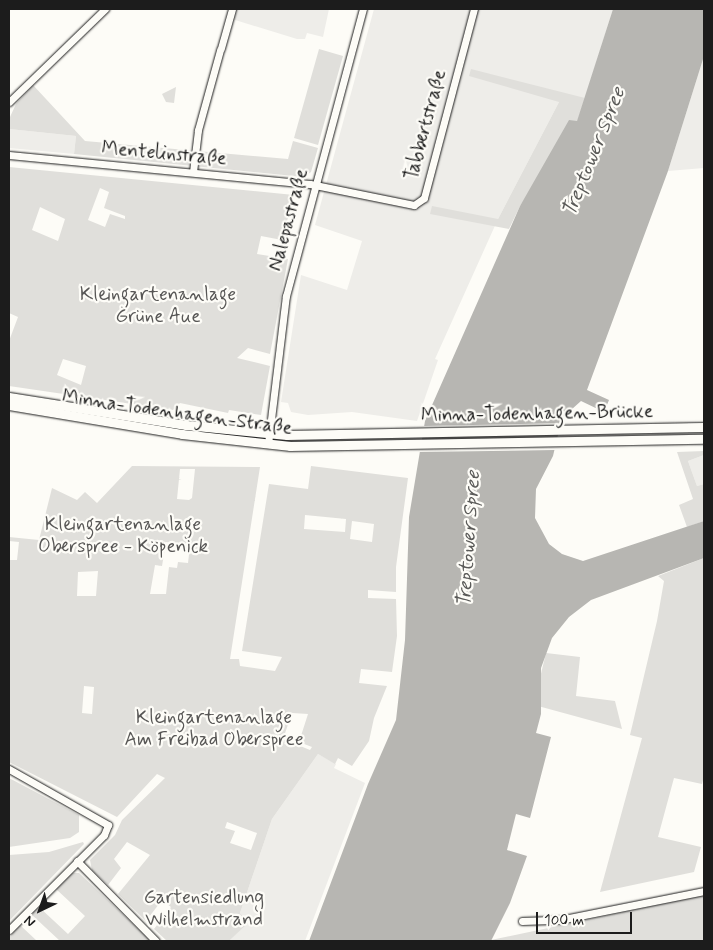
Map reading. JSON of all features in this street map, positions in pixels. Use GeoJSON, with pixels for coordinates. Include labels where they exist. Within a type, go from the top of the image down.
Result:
{"type":"FeatureCollection","features":[{"type":"Feature","properties":{"kind":"main road","name":"Minna-Todenhagen-Straße"},"geometry":{"type":"LineString","coordinates":[[9,397],[186,425],[269,434],[328,436],[370,433]]}},
{"type":"Feature","properties":{"kind":"main road","name":"Minna-Todenhagen-Straße"},"geometry":{"type":"LineString","coordinates":[[9,405],[182,434],[268,444],[371,445]]}},
{"type":"Feature","properties":{"kind":"main road","name":"Minna-Todenhagen-Brücke"},"geometry":{"type":"LineString","coordinates":[[370,433],[704,427]]}},
{"type":"Feature","properties":{"kind":"main road","name":"Minna-Todenhagen-Brücke"},"geometry":{"type":"LineString","coordinates":[[371,445],[704,439]]}},
{"type":"Feature","properties":{"kind":"street"},"geometry":{"type":"LineString","coordinates":[[9,102],[105,9]]}},
{"type":"Feature","properties":{"kind":"street"},"geometry":{"type":"LineString","coordinates":[[193,172],[198,130],[232,9]]}},
{"type":"Feature","properties":{"kind":"street","name":"Nalepastraße"},"geometry":{"type":"LineString","coordinates":[[268,444],[286,296],[363,9]]}},
{"type":"Feature","properties":{"kind":"street","name":"Tabbertstraße"},"geometry":{"type":"LineString","coordinates":[[316,185],[414,205],[424,198],[474,9]]}},
{"type":"Feature","properties":{"kind":"street","name":"Mentelinstraße"},"geometry":{"type":"LineString","coordinates":[[9,155],[316,185]]}},
{"type":"Feature","properties":{"kind":"street"},"geometry":{"type":"LineString","coordinates":[[9,769],[108,825],[104,834],[9,930]]}},
{"type":"Feature","properties":{"kind":"street"},"geometry":{"type":"LineString","coordinates":[[77,861],[156,941]]}},
{"type":"Feature","properties":{"kind":"street"},"geometry":{"type":"LineString","coordinates":[[522,921],[559,920],[704,891]]}},
{"type":"Feature","properties":{"kind":"shaded area"},"geometry":{"type":"Polygon","coordinates":[[[235,9],[329,9],[323,37],[307,33],[305,39],[297,39],[232,19],[235,9]]]}},
{"type":"Feature","properties":{"kind":"shaded area"},"geometry":{"type":"Polygon","coordinates":[[[374,9],[613,9],[585,98],[559,102],[498,219],[435,359],[438,360],[417,421],[352,412],[308,415],[291,412],[288,403],[281,402],[301,275],[347,290],[362,241],[315,225],[374,9]]]}},
{"type":"Feature","properties":{"kind":"shaded area"},"geometry":{"type":"Polygon","coordinates":[[[704,56],[704,168],[668,171],[704,56]]]}},
{"type":"Feature","properties":{"kind":"shaded area"},"geometry":{"type":"Polygon","coordinates":[[[9,129],[76,136],[74,154],[9,148],[9,129]]]}},
{"type":"Feature","properties":{"kind":"shaded area"},"geometry":{"type":"Polygon","coordinates":[[[704,455],[704,484],[697,486],[688,461],[704,455]]]}},
{"type":"Feature","properties":{"kind":"shaded area"},"geometry":{"type":"Polygon","coordinates":[[[318,754],[336,764],[334,768],[365,783],[305,941],[229,941],[247,923],[240,913],[272,819],[318,754]]]}},
{"type":"Feature","properties":{"kind":"green space"},"geometry":{"type":"Polygon","coordinates":[[[319,49],[343,56],[318,145],[294,138],[319,49]]]}},
{"type":"Feature","properties":{"kind":"green space"},"geometry":{"type":"Polygon","coordinates":[[[471,69],[585,98],[577,122],[520,206],[509,229],[430,214],[432,206],[498,219],[559,102],[469,76],[471,69]]]}},
{"type":"Feature","properties":{"kind":"green space"},"geometry":{"type":"Polygon","coordinates":[[[33,85],[85,141],[288,159],[293,141],[318,148],[311,172],[304,177],[74,154],[76,136],[9,129],[10,117],[16,104],[33,85]]]}},
{"type":"Feature","properties":{"kind":"green space"},"geometry":{"type":"Polygon","coordinates":[[[176,87],[174,103],[166,102],[162,94],[176,87]]]}},
{"type":"Feature","properties":{"kind":"green space","name":"Kleingartenanlage Grüne Aue"},"geometry":{"type":"Polygon","coordinates":[[[9,167],[294,195],[282,240],[261,236],[257,254],[288,259],[270,354],[248,348],[237,358],[270,366],[261,415],[229,410],[228,413],[180,403],[173,410],[9,386],[9,341],[18,317],[9,313],[9,167]],[[100,188],[88,220],[105,227],[110,214],[125,219],[125,216],[104,208],[109,192],[100,188]],[[40,207],[32,230],[58,241],[65,219],[40,207]],[[63,359],[57,375],[81,385],[86,366],[63,359]]]}},
{"type":"Feature","properties":{"kind":"green space"},"geometry":{"type":"Polygon","coordinates":[[[704,451],[704,455],[688,461],[697,486],[704,484],[704,521],[687,527],[679,505],[693,499],[677,452],[704,451]]]}},
{"type":"Feature","properties":{"kind":"green space","name":"Kleingartenanlage Am Freibad Oberspree"},"geometry":{"type":"Polygon","coordinates":[[[132,466],[260,467],[230,659],[239,659],[240,666],[275,671],[282,657],[242,651],[269,484],[308,489],[311,466],[408,478],[396,567],[396,592],[368,590],[368,598],[396,599],[397,636],[392,672],[361,669],[359,683],[387,686],[374,718],[369,741],[352,766],[338,758],[335,764],[318,754],[272,819],[240,913],[248,923],[229,941],[167,941],[154,929],[171,907],[162,900],[146,921],[118,894],[150,855],[127,842],[114,859],[121,868],[108,885],[92,870],[90,860],[115,835],[122,820],[165,778],[157,774],[117,817],[9,762],[9,560],[17,560],[19,542],[9,541],[9,537],[39,540],[52,488],[77,500],[85,492],[97,503],[132,466]],[[180,469],[177,499],[189,500],[192,498],[195,469],[180,469]],[[305,515],[304,529],[345,532],[346,519],[305,515]],[[352,521],[350,539],[372,542],[374,524],[352,521]],[[166,542],[162,566],[155,565],[150,594],[166,594],[169,567],[177,568],[178,562],[188,563],[190,546],[166,542]],[[98,571],[78,572],[77,596],[96,596],[98,571]],[[84,686],[82,713],[92,714],[94,687],[84,686]],[[292,713],[283,739],[310,750],[312,747],[299,742],[308,714],[292,713]],[[227,822],[225,828],[235,831],[230,843],[251,850],[257,833],[227,822]]]}},
{"type":"Feature","properties":{"kind":"green space"},"geometry":{"type":"Polygon","coordinates":[[[704,558],[704,776],[702,784],[674,778],[658,837],[701,847],[694,872],[600,892],[642,738],[630,735],[657,621],[664,581],[658,576],[704,558]]]}},
{"type":"Feature","properties":{"kind":"green space"},"geometry":{"type":"Polygon","coordinates":[[[546,653],[580,657],[576,696],[615,701],[622,729],[538,706],[539,682],[546,653]]]}},
{"type":"Feature","properties":{"kind":"green space"},"geometry":{"type":"Polygon","coordinates":[[[9,778],[79,815],[79,832],[70,838],[9,847],[9,778]]]}},
{"type":"Feature","properties":{"kind":"green space"},"geometry":{"type":"Polygon","coordinates":[[[83,842],[84,844],[9,921],[9,855],[49,852],[83,842]]]}},
{"type":"Feature","properties":{"kind":"green space","name":"Gartensiedlung Wilhelmstrand"},"geometry":{"type":"Polygon","coordinates":[[[71,873],[79,873],[151,941],[60,941],[31,914],[39,907],[68,934],[85,916],[56,889],[71,873]]]}},
{"type":"Feature","properties":{"kind":"green space"},"geometry":{"type":"Polygon","coordinates":[[[704,895],[704,941],[491,941],[491,940],[704,895]]]}},
{"type":"Feature","properties":{"kind":"green space"},"geometry":{"type":"Polygon","coordinates":[[[20,925],[37,941],[9,941],[9,937],[20,925]]]}},
{"type":"Feature","properties":{"kind":"water","name":"Treptower Spree"},"geometry":{"type":"Polygon","coordinates":[[[613,9],[704,9],[704,56],[668,171],[587,390],[609,400],[604,412],[581,401],[562,418],[553,456],[536,489],[535,518],[549,544],[562,554],[583,561],[704,521],[704,558],[591,600],[569,617],[552,638],[541,668],[541,714],[536,733],[551,737],[530,818],[516,814],[507,850],[527,856],[510,903],[491,941],[309,941],[368,784],[396,720],[405,640],[409,517],[425,421],[520,206],[569,120],[577,121],[613,9]]]}},
{"type":"Feature","properties":{"kind":"pier"},"geometry":{"type":"Polygon","coordinates":[[[563,423],[559,434],[421,436],[422,426],[563,423]]]}},
{"type":"Feature","properties":{"kind":"pier"},"geometry":{"type":"Polygon","coordinates":[[[558,439],[555,450],[418,452],[420,441],[558,439]]]}},
{"type":"Feature","properties":{"kind":"park label","name":"Kleingartenanlage Oberspree - Köpenick"},"geometry":{"type":"Point","coordinates":[123,536]}}]}
